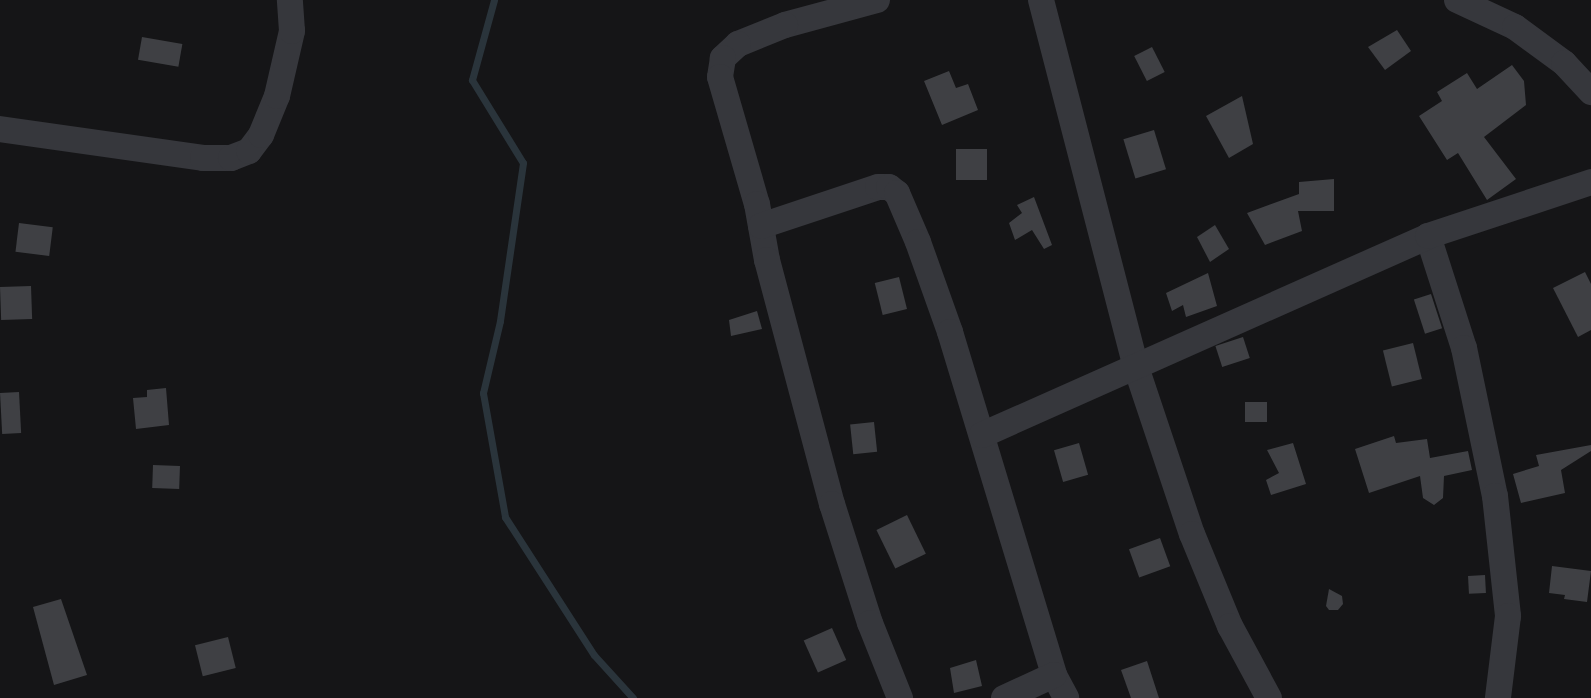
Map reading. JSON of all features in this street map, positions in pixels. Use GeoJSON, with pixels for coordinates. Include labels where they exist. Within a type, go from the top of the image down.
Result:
{"type":"FeatureCollection","features":[{"type":"Feature","properties":{"kind":"street"},"geometry":{"type":"LineString","coordinates":[[0,129],[203,158],[231,158],[249,151],[261,135],[277,96],[292,31],[290,0]]}},
{"type":"Feature","properties":{"kind":"street"},"geometry":{"type":"LineString","coordinates":[[877,0],[785,26],[738,44],[723,58],[720,77],[761,226],[832,504],[870,623],[900,698]]}},
{"type":"Feature","properties":{"kind":"street"},"geometry":{"type":"LineString","coordinates":[[1041,0],[1136,367],[1192,534],[1230,626],[1269,698]]}},
{"type":"Feature","properties":{"kind":"street"},"geometry":{"type":"LineString","coordinates":[[1457,0],[1515,27],[1564,63],[1591,92]]}},
{"type":"Feature","properties":{"kind":"street"},"geometry":{"type":"LineString","coordinates":[[982,434],[1428,236],[1591,182]]}},
{"type":"Feature","properties":{"kind":"street"},"geometry":{"type":"LineString","coordinates":[[761,226],[878,187],[889,187],[897,193],[934,287],[982,434],[1054,676],[1066,698]]}},
{"type":"Feature","properties":{"kind":"street"},"geometry":{"type":"LineString","coordinates":[[1428,236],[1464,348],[1495,496],[1508,616],[1498,698]]}},
{"type":"Feature","properties":{"kind":"street"},"geometry":{"type":"LineString","coordinates":[[1004,698],[1054,676]]}},
{"type":"Feature","properties":{"kind":"building"},"geometry":{"type":"Polygon","coordinates":[[[1397,30],[1411,51],[1385,70],[1368,47],[1397,30]]]}},
{"type":"Feature","properties":{"kind":"building"},"geometry":{"type":"Polygon","coordinates":[[[142,37],[182,44],[178,67],[138,60],[142,37]]]}},
{"type":"Feature","properties":{"kind":"building"},"geometry":{"type":"Polygon","coordinates":[[[1152,47],[1165,72],[1147,81],[1134,56],[1152,47]]]}},
{"type":"Feature","properties":{"kind":"building"},"geometry":{"type":"Polygon","coordinates":[[[1512,65],[1524,81],[1526,105],[1484,137],[1516,179],[1487,200],[1458,153],[1447,160],[1419,116],[1442,101],[1437,92],[1467,73],[1477,89],[1512,65]]]}},
{"type":"Feature","properties":{"kind":"building"},"geometry":{"type":"Polygon","coordinates":[[[949,71],[956,88],[968,84],[978,110],[942,125],[924,81],[949,71]]]}},
{"type":"Feature","properties":{"kind":"building"},"geometry":{"type":"Polygon","coordinates":[[[1242,96],[1253,144],[1229,158],[1206,116],[1242,96]]]}},
{"type":"Feature","properties":{"kind":"building"},"geometry":{"type":"Polygon","coordinates":[[[1154,130],[1166,169],[1135,179],[1123,139],[1154,130]]]}},
{"type":"Feature","properties":{"kind":"building"},"geometry":{"type":"Polygon","coordinates":[[[956,149],[987,149],[987,180],[956,180],[956,149]]]}},
{"type":"Feature","properties":{"kind":"building"},"geometry":{"type":"Polygon","coordinates":[[[1334,179],[1334,211],[1298,211],[1302,231],[1265,245],[1247,213],[1299,194],[1299,182],[1334,179]]]}},
{"type":"Feature","properties":{"kind":"building"},"geometry":{"type":"Polygon","coordinates":[[[1034,197],[1052,245],[1044,249],[1032,230],[1015,240],[1009,223],[1022,213],[1017,205],[1034,197]]]}},
{"type":"Feature","properties":{"kind":"building"},"geometry":{"type":"Polygon","coordinates":[[[19,223],[53,227],[49,256],[15,252],[19,223]]]}},
{"type":"Feature","properties":{"kind":"building"},"geometry":{"type":"Polygon","coordinates":[[[1215,225],[1229,249],[1210,262],[1197,237],[1215,225]]]}},
{"type":"Feature","properties":{"kind":"building"},"geometry":{"type":"Polygon","coordinates":[[[1585,272],[1591,284],[1591,330],[1578,337],[1553,288],[1585,272]]]}},
{"type":"Feature","properties":{"kind":"building"},"geometry":{"type":"Polygon","coordinates":[[[1208,273],[1217,306],[1186,317],[1183,305],[1172,311],[1166,293],[1208,273]]]}},
{"type":"Feature","properties":{"kind":"building"},"geometry":{"type":"Polygon","coordinates":[[[899,277],[907,309],[883,315],[875,283],[899,277]]]}},
{"type":"Feature","properties":{"kind":"building"},"geometry":{"type":"Polygon","coordinates":[[[31,286],[32,319],[1,320],[0,287],[31,286]]]}},
{"type":"Feature","properties":{"kind":"building"},"geometry":{"type":"Polygon","coordinates":[[[1431,294],[1442,328],[1425,334],[1414,300],[1431,294]]]}},
{"type":"Feature","properties":{"kind":"building"},"geometry":{"type":"Polygon","coordinates":[[[757,311],[762,329],[731,336],[729,320],[757,311]]]}},
{"type":"Feature","properties":{"kind":"building"},"geometry":{"type":"Polygon","coordinates":[[[1243,337],[1250,358],[1222,367],[1215,346],[1243,337]]]}},
{"type":"Feature","properties":{"kind":"building"},"geometry":{"type":"Polygon","coordinates":[[[1413,343],[1422,379],[1392,386],[1383,350],[1413,343]]]}},
{"type":"Feature","properties":{"kind":"building"},"geometry":{"type":"Polygon","coordinates":[[[166,388],[169,425],[136,429],[133,398],[147,397],[147,390],[166,388]]]}},
{"type":"Feature","properties":{"kind":"building"},"geometry":{"type":"Polygon","coordinates":[[[19,392],[21,433],[2,434],[0,393],[19,392]]]}},
{"type":"Feature","properties":{"kind":"building"},"geometry":{"type":"Polygon","coordinates":[[[1245,402],[1267,402],[1267,422],[1245,422],[1245,402]]]}},
{"type":"Feature","properties":{"kind":"building"},"geometry":{"type":"Polygon","coordinates":[[[874,422],[877,452],[853,454],[850,425],[874,422]]]}},
{"type":"Feature","properties":{"kind":"building"},"geometry":{"type":"Polygon","coordinates":[[[1394,436],[1396,443],[1427,439],[1430,458],[1468,451],[1472,470],[1444,476],[1443,498],[1434,505],[1423,498],[1420,476],[1369,493],[1355,449],[1394,436]]]}},
{"type":"Feature","properties":{"kind":"building"},"geometry":{"type":"Polygon","coordinates":[[[1079,443],[1088,475],[1063,482],[1054,450],[1079,443]]]}},
{"type":"Feature","properties":{"kind":"building"},"geometry":{"type":"Polygon","coordinates":[[[1293,443],[1306,484],[1271,495],[1266,480],[1279,473],[1267,450],[1293,443]]]}},
{"type":"Feature","properties":{"kind":"building"},"geometry":{"type":"Polygon","coordinates":[[[1591,445],[1591,451],[1561,470],[1565,493],[1521,503],[1513,474],[1539,466],[1536,455],[1591,445]]]}},
{"type":"Feature","properties":{"kind":"building"},"geometry":{"type":"Polygon","coordinates":[[[153,465],[180,466],[179,489],[152,488],[153,465]]]}},
{"type":"Feature","properties":{"kind":"building"},"geometry":{"type":"Polygon","coordinates":[[[907,515],[926,554],[895,569],[876,530],[907,515]]]}},
{"type":"Feature","properties":{"kind":"building"},"geometry":{"type":"Polygon","coordinates":[[[1160,538],[1170,566],[1139,577],[1129,549],[1160,538]]]}},
{"type":"Feature","properties":{"kind":"building"},"geometry":{"type":"Polygon","coordinates":[[[1552,566],[1591,571],[1587,602],[1564,599],[1565,595],[1549,593],[1552,566]]]}},
{"type":"Feature","properties":{"kind":"building"},"geometry":{"type":"Polygon","coordinates":[[[1485,575],[1486,593],[1469,594],[1468,576],[1485,575]]]}},
{"type":"Feature","properties":{"kind":"building"},"geometry":{"type":"Polygon","coordinates":[[[1329,589],[1342,596],[1343,604],[1338,610],[1329,610],[1326,606],[1329,589]]]}},
{"type":"Feature","properties":{"kind":"building"},"geometry":{"type":"Polygon","coordinates":[[[61,599],[87,675],[54,685],[33,607],[61,599]]]}},
{"type":"Feature","properties":{"kind":"building"},"geometry":{"type":"Polygon","coordinates":[[[832,628],[846,660],[818,673],[804,641],[832,628]]]}},
{"type":"Feature","properties":{"kind":"building"},"geometry":{"type":"Polygon","coordinates":[[[228,637],[236,668],[203,676],[195,645],[228,637]]]}},
{"type":"Feature","properties":{"kind":"building"},"geometry":{"type":"Polygon","coordinates":[[[976,660],[982,686],[954,693],[950,668],[976,660]]]}},
{"type":"Feature","properties":{"kind":"building"},"geometry":{"type":"Polygon","coordinates":[[[1147,661],[1159,698],[1131,698],[1121,670],[1147,661]]]}},
{"type":"Feature","properties":{"kind":"waterway"},"geometry":{"type":"LineString","coordinates":[[494,0],[472,80],[523,163],[500,321],[483,393],[505,517],[594,655],[633,698]]}}]}
